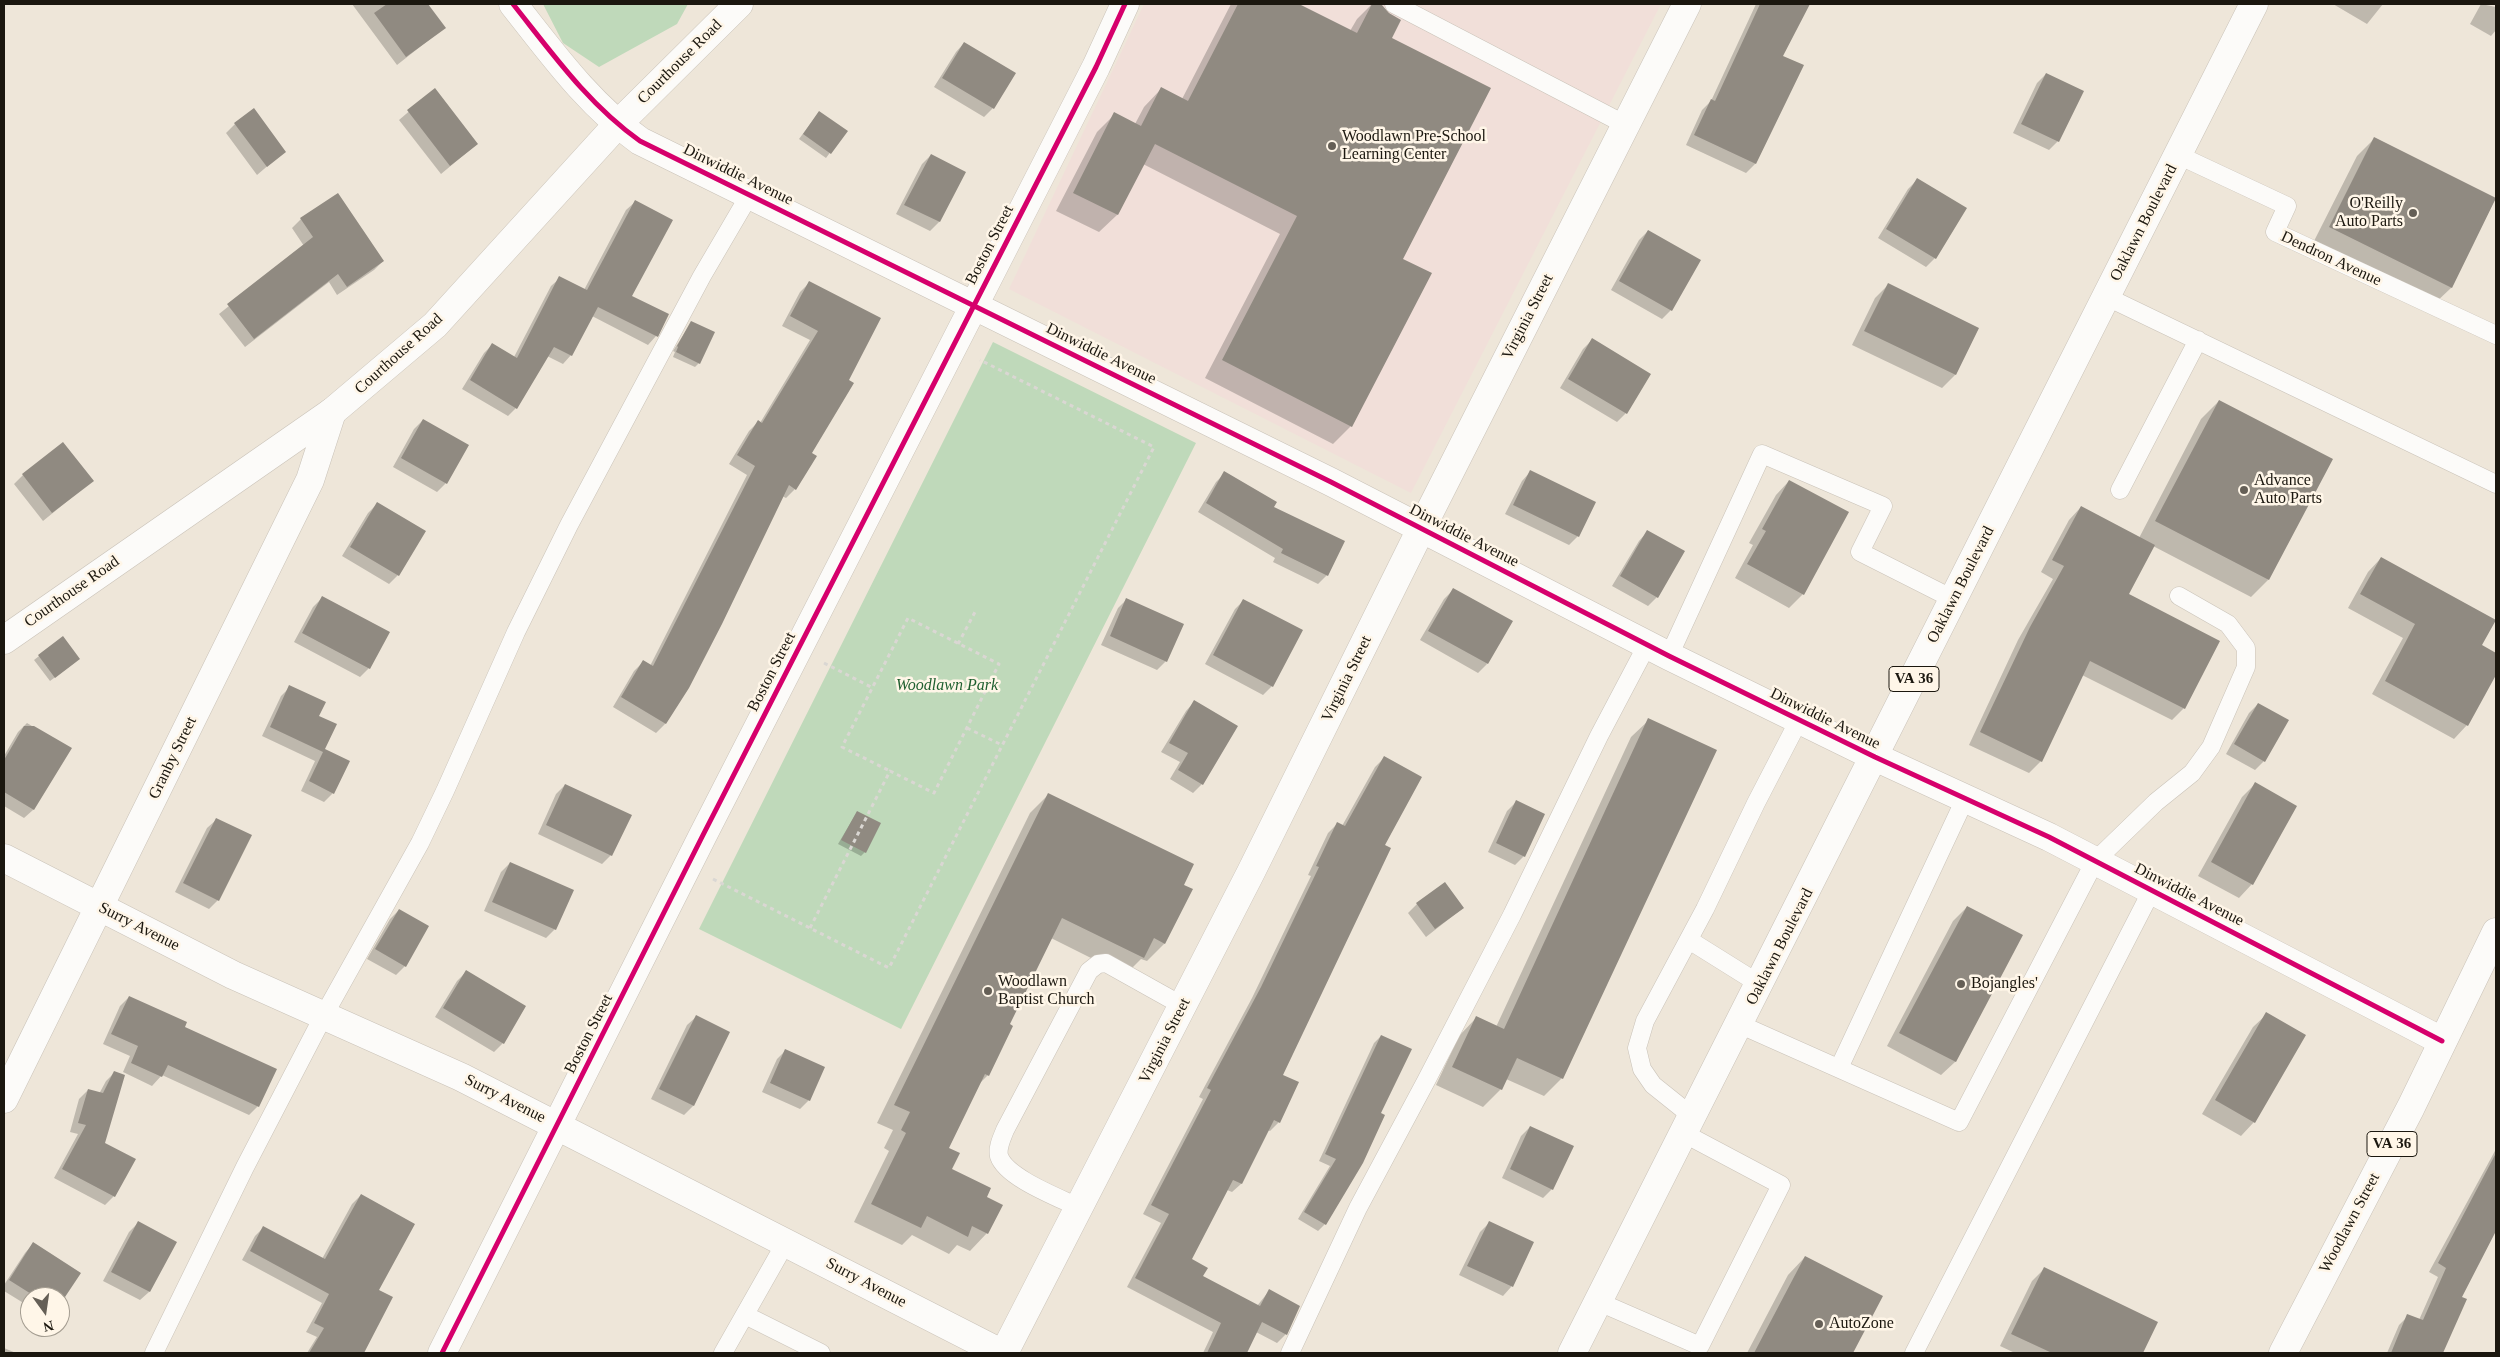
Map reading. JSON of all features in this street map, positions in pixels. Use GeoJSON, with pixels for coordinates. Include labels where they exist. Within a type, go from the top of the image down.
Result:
{"type":"FeatureCollection","features":[{"type":"Feature","properties":{"kind":"main road","name":"Dinwiddie Avenue"},"geometry":{"type":"LineString","coordinates":[[513,4],[577,85],[617,125],[640,141],[1421,529],[1658,651],[1875,757],[2049,836],[2442,1041]]}},
{"type":"Feature","properties":{"kind":"main road","name":"Courthouse Road"},"geometry":{"type":"LineString","coordinates":[[4,640],[332,412],[435,325],[617,125],[739,4]]}},
{"type":"Feature","properties":{"kind":"main road","name":"Boston Street"},"geometry":{"type":"LineString","coordinates":[[442,1353],[687,866],[1096,67],[1125,4]]}},
{"type":"Feature","properties":{"kind":"main road","name":"Virginia Street"},"geometry":{"type":"LineString","coordinates":[[1002,1353],[1080,1208],[1183,1006],[1421,529],[1687,4]]}},
{"type":"Feature","properties":{"kind":"main road","name":"Oaklawn Boulevard"},"geometry":{"type":"LineString","coordinates":[[1572,1353],[1741,1025],[1953,599],[2254,4]]}},
{"type":"Feature","properties":{"kind":"main road","name":"Granby Street"},"geometry":{"type":"LineString","coordinates":[[4,1099],[310,480],[332,412]]}},
{"type":"Feature","properties":{"kind":"main road","name":"Surry Avenue"},"geometry":{"type":"LineString","coordinates":[[4,858],[233,975],[461,1077],[1002,1353]]}},
{"type":"Feature","properties":{"kind":"main road","name":"Woodlawn Street"},"geometry":{"type":"LineString","coordinates":[[2284,1353],[2411,1107],[2496,932]]}},
{"type":"Feature","properties":{"kind":"lane"},"geometry":{"type":"LineString","coordinates":[[1394,4],[1626,124]]}},
{"type":"Feature","properties":{"kind":"lane","name":"Dendron Avenue"},"geometry":{"type":"LineString","coordinates":[[2178,155],[2287,206],[2275,232],[2496,335]]}},
{"type":"Feature","properties":{"kind":"lane"},"geometry":{"type":"LineString","coordinates":[[154,1353],[245,1167],[324,1015],[424,834],[516,632],[569,525],[702,276],[750,194]]}},
{"type":"Feature","properties":{"kind":"lane"},"geometry":{"type":"LineString","coordinates":[[2107,297],[2496,484]]}},
{"type":"Feature","properties":{"kind":"lane"},"geometry":{"type":"LineString","coordinates":[[2120,490],[2198,340]]}},
{"type":"Feature","properties":{"kind":"lane"},"geometry":{"type":"LineString","coordinates":[[1290,1353],[1358,1208],[1512,915],[1599,736],[1658,651],[1762,454],[1883,506],[1860,552],[1953,599]]}},
{"type":"Feature","properties":{"kind":"lane"},"geometry":{"type":"LineString","coordinates":[[1741,1025],[1959,1122],[2095,861],[2156,802],[2192,773],[2211,747],[2246,668],[2246,648],[2228,624],[2179,596]]}},
{"type":"Feature","properties":{"kind":"lane"},"geometry":{"type":"LineString","coordinates":[[1599,1302],[1700,1346],[1781,1185],[1689,1126],[1653,1085],[1642,1069],[1637,1048],[1645,1021],[1689,940],[1756,802],[1799,720]]}},
{"type":"Feature","properties":{"kind":"lane"},"geometry":{"type":"LineString","coordinates":[[1839,1068],[1965,798]]}},
{"type":"Feature","properties":{"kind":"lane"},"geometry":{"type":"LineString","coordinates":[[1914,1353],[2152,890]]}},
{"type":"Feature","properties":{"kind":"lane"},"geometry":{"type":"LineString","coordinates":[[1689,940],[1761,985]]}},
{"type":"Feature","properties":{"kind":"lane"},"geometry":{"type":"LineString","coordinates":[[1080,1208],[1031,1183],[1003,1165],[999,1154],[999,1146],[1005,1130],[1090,971],[1098,964],[1106,963],[1183,1006]]}},
{"type":"Feature","properties":{"kind":"lane"},"geometry":{"type":"LineString","coordinates":[[723,1353],[786,1242]]}},
{"type":"Feature","properties":{"kind":"lane"},"geometry":{"type":"LineString","coordinates":[[745,1315],[821,1353]]}},
{"type":"Feature","properties":{"kind":"path"},"geometry":{"type":"LineString","coordinates":[[687,866],[889,968],[1154,447],[952,346]]}},
{"type":"Feature","properties":{"kind":"path"},"geometry":{"type":"LineString","coordinates":[[958,644],[975,612]]}},
{"type":"Feature","properties":{"kind":"path"},"geometry":{"type":"LineString","coordinates":[[908,618],[958,644],[999,664],[934,794],[842,747],[908,618]]}},
{"type":"Feature","properties":{"kind":"path"},"geometry":{"type":"LineString","coordinates":[[797,650],[873,688]]}},
{"type":"Feature","properties":{"kind":"path"},"geometry":{"type":"LineString","coordinates":[[967,728],[1002,746]]}},
{"type":"Feature","properties":{"kind":"path"},"geometry":{"type":"LineString","coordinates":[[810,928],[890,771]]}},
{"type":"Feature","properties":{"kind":"shaded area","name":"Woodlawn Pre-School Learning Center"},"geometry":{"type":"Polygon","coordinates":[[[1144,4],[1661,4],[1411,493],[1009,289],[1144,4]]]}},
{"type":"Feature","properties":{"kind":"green space"},"geometry":{"type":"Polygon","coordinates":[[[543,4],[688,4],[677,24],[599,67],[563,43],[543,4]]]}},
{"type":"Feature","properties":{"kind":"green space","name":"Woodlawn Park"},"geometry":{"type":"Polygon","coordinates":[[[993,342],[1196,443],[901,1029],[699,929],[993,342]]]}},
{"type":"Feature","properties":{"kind":"building"},"geometry":{"type":"Polygon","coordinates":[[[387,4],[428,4],[446,28],[406,57],[374,13],[387,4]]]}},
{"type":"Feature","properties":{"kind":"building"},"geometry":{"type":"Polygon","coordinates":[[[1238,4],[1299,4],[1357,33],[1372,4],[1381,4],[1389,13],[1401,20],[1392,38],[1491,88],[1403,259],[1432,273],[1352,427],[1222,360],[1297,216],[1155,144],[1118,215],[1073,193],[1114,112],[1141,126],[1161,87],[1188,101],[1238,4]]]}},
{"type":"Feature","properties":{"kind":"building"},"geometry":{"type":"Polygon","coordinates":[[[1760,4],[1810,4],[1783,56],[1804,65],[1756,164],[1694,135],[1711,99],[1715,101],[1760,4]]]}},
{"type":"Feature","properties":{"kind":"building"},"geometry":{"type":"Polygon","coordinates":[[[964,42],[1016,73],[994,109],[942,78],[964,42]]]}},
{"type":"Feature","properties":{"kind":"building"},"geometry":{"type":"Polygon","coordinates":[[[2046,73],[2084,91],[2059,142],[2021,124],[2046,73]]]}},
{"type":"Feature","properties":{"kind":"building"},"geometry":{"type":"Polygon","coordinates":[[[435,88],[478,144],[450,166],[407,110],[435,88]]]}},
{"type":"Feature","properties":{"kind":"building"},"geometry":{"type":"Polygon","coordinates":[[[254,108],[286,152],[267,167],[234,123],[254,108]]]}},
{"type":"Feature","properties":{"kind":"building"},"geometry":{"type":"Polygon","coordinates":[[[819,111],[848,131],[831,154],[803,134],[819,111]]]}},
{"type":"Feature","properties":{"kind":"building","name":"O'Reilly Auto Parts"},"geometry":{"type":"Polygon","coordinates":[[[2374,137],[2496,198],[2452,288],[2329,227],[2374,137]]]}},
{"type":"Feature","properties":{"kind":"building"},"geometry":{"type":"Polygon","coordinates":[[[931,154],[966,172],[940,222],[904,205],[931,154]]]}},
{"type":"Feature","properties":{"kind":"building"},"geometry":{"type":"Polygon","coordinates":[[[1917,178],[1967,208],[1936,259],[1886,229],[1917,178]]]}},
{"type":"Feature","properties":{"kind":"building"},"geometry":{"type":"Polygon","coordinates":[[[338,193],[384,261],[347,287],[338,274],[254,339],[227,304],[313,237],[300,218],[338,193]]]}},
{"type":"Feature","properties":{"kind":"building"},"geometry":{"type":"Polygon","coordinates":[[[635,200],[673,220],[632,296],[669,314],[658,337],[598,307],[572,356],[554,347],[517,409],[470,380],[492,343],[517,358],[559,276],[587,290],[635,200]]]}},
{"type":"Feature","properties":{"kind":"building"},"geometry":{"type":"Polygon","coordinates":[[[1648,230],[1701,260],[1672,311],[1619,281],[1648,230]]]}},
{"type":"Feature","properties":{"kind":"building"},"geometry":{"type":"Polygon","coordinates":[[[809,281],[881,318],[849,380],[854,383],[812,453],[817,456],[796,490],[789,485],[722,624],[689,688],[666,724],[621,697],[643,660],[653,666],[755,466],[737,455],[758,420],[762,423],[818,331],[790,316],[809,281]]]}},
{"type":"Feature","properties":{"kind":"building"},"geometry":{"type":"Polygon","coordinates":[[[1888,283],[1979,328],[1956,375],[1864,331],[1888,283]]]}},
{"type":"Feature","properties":{"kind":"building"},"geometry":{"type":"Polygon","coordinates":[[[691,321],[715,332],[700,364],[676,352],[677,346],[691,321]]]}},
{"type":"Feature","properties":{"kind":"building"},"geometry":{"type":"Polygon","coordinates":[[[1592,338],[1651,374],[1627,414],[1568,379],[1592,338]]]}},
{"type":"Feature","properties":{"kind":"building","name":"Advance Auto Parts"},"geometry":{"type":"Polygon","coordinates":[[[2219,400],[2333,459],[2269,580],[2155,521],[2219,400]]]}},
{"type":"Feature","properties":{"kind":"building"},"geometry":{"type":"Polygon","coordinates":[[[423,419],[469,445],[447,484],[401,458],[423,419]]]}},
{"type":"Feature","properties":{"kind":"building"},"geometry":{"type":"Polygon","coordinates":[[[63,442],[94,481],[52,513],[22,474],[63,442]]]}},
{"type":"Feature","properties":{"kind":"building"},"geometry":{"type":"Polygon","coordinates":[[[1530,470],[1596,502],[1579,537],[1513,505],[1530,470]]]}},
{"type":"Feature","properties":{"kind":"building"},"geometry":{"type":"Polygon","coordinates":[[[1224,471],[1277,502],[1274,507],[1345,541],[1328,576],[1281,553],[1283,549],[1206,503],[1224,471]]]}},
{"type":"Feature","properties":{"kind":"building"},"geometry":{"type":"Polygon","coordinates":[[[1789,480],[1849,512],[1804,595],[1747,564],[1766,531],[1762,529],[1789,480]]]}},
{"type":"Feature","properties":{"kind":"building"},"geometry":{"type":"Polygon","coordinates":[[[377,502],[426,531],[399,576],[350,547],[377,502]]]}},
{"type":"Feature","properties":{"kind":"building"},"geometry":{"type":"Polygon","coordinates":[[[2081,506],[2155,545],[2129,594],[2220,641],[2185,709],[2090,661],[2042,762],[1980,732],[2030,627],[2064,566],[2052,560],[2081,506]]]}},
{"type":"Feature","properties":{"kind":"building"},"geometry":{"type":"Polygon","coordinates":[[[1647,530],[1685,551],[1658,598],[1620,576],[1647,530]]]}},
{"type":"Feature","properties":{"kind":"building"},"geometry":{"type":"Polygon","coordinates":[[[2381,557],[2496,620],[2482,645],[2496,653],[2496,675],[2468,726],[2385,681],[2415,624],[2360,594],[2381,557]]]}},
{"type":"Feature","properties":{"kind":"building"},"geometry":{"type":"Polygon","coordinates":[[[1453,588],[1513,621],[1488,664],[1428,631],[1453,588]]]}},
{"type":"Feature","properties":{"kind":"building"},"geometry":{"type":"Polygon","coordinates":[[[322,596],[390,632],[370,669],[302,633],[322,596]]]}},
{"type":"Feature","properties":{"kind":"building"},"geometry":{"type":"Polygon","coordinates":[[[1126,598],[1184,624],[1167,662],[1110,636],[1126,598]]]}},
{"type":"Feature","properties":{"kind":"building"},"geometry":{"type":"Polygon","coordinates":[[[1243,599],[1303,630],[1273,687],[1213,655],[1243,599]]]}},
{"type":"Feature","properties":{"kind":"building"},"geometry":{"type":"Polygon","coordinates":[[[63,636],[80,659],[55,678],[38,655],[63,636]]]}},
{"type":"Feature","properties":{"kind":"building"},"geometry":{"type":"Polygon","coordinates":[[[289,685],[326,702],[319,716],[337,724],[325,749],[350,761],[334,794],[309,781],[323,752],[270,727],[289,685]]]}},
{"type":"Feature","properties":{"kind":"building"},"geometry":{"type":"Polygon","coordinates":[[[1194,700],[1238,726],[1203,785],[1178,770],[1188,753],[1169,743],[1194,700]]]}},
{"type":"Feature","properties":{"kind":"building"},"geometry":{"type":"Polygon","coordinates":[[[2258,703],[2289,720],[2265,762],[2234,744],[2258,703]]]}},
{"type":"Feature","properties":{"kind":"building"},"geometry":{"type":"Polygon","coordinates":[[[1648,718],[1717,750],[1563,1079],[1517,1058],[1502,1090],[1452,1067],[1476,1016],[1504,1029],[1648,718]]]}},
{"type":"Feature","properties":{"kind":"building"},"geometry":{"type":"Polygon","coordinates":[[[24,726],[34,726],[72,748],[34,810],[4,792],[4,760],[24,726]]]}},
{"type":"Feature","properties":{"kind":"building"},"geometry":{"type":"Polygon","coordinates":[[[1384,756],[1422,777],[1385,845],[1391,848],[1283,1075],[1299,1082],[1280,1123],[1274,1120],[1242,1184],[1233,1180],[1192,1259],[1208,1268],[1203,1276],[1260,1306],[1269,1289],[1300,1306],[1287,1335],[1262,1322],[1247,1353],[1207,1353],[1221,1323],[1135,1278],[1169,1214],[1151,1205],[1211,1090],[1207,1088],[1261,987],[1319,867],[1316,866],[1337,822],[1345,826],[1384,756]]]}},
{"type":"Feature","properties":{"kind":"building"},"geometry":{"type":"Polygon","coordinates":[[[2255,782],[2297,806],[2253,885],[2211,862],[2255,782]]]}},
{"type":"Feature","properties":{"kind":"building"},"geometry":{"type":"Polygon","coordinates":[[[565,784],[632,815],[612,856],[546,825],[565,784]]]}},
{"type":"Feature","properties":{"kind":"building","name":"Woodlawn Baptist Church"},"geometry":{"type":"Polygon","coordinates":[[[1048,793],[1194,864],[1184,885],[1193,889],[1165,944],[1154,938],[1144,958],[1062,918],[1010,1024],[1013,1026],[989,1076],[985,1074],[949,1148],[960,1153],[952,1169],[991,1188],[987,1197],[1003,1205],[988,1234],[972,1226],[968,1237],[927,1216],[921,1228],[871,1204],[906,1133],[901,1130],[910,1112],[894,1105],[1048,793]]]}},
{"type":"Feature","properties":{"kind":"building"},"geometry":{"type":"Polygon","coordinates":[[[1516,800],[1545,814],[1525,857],[1496,843],[1516,800]]]}},
{"type":"Feature","properties":{"kind":"building"},"geometry":{"type":"Polygon","coordinates":[[[857,811],[881,823],[866,853],[841,840],[857,811]]]}},
{"type":"Feature","properties":{"kind":"building"},"geometry":{"type":"Polygon","coordinates":[[[216,818],[252,835],[219,901],[183,883],[216,818]]]}},
{"type":"Feature","properties":{"kind":"building"},"geometry":{"type":"Polygon","coordinates":[[[510,862],[574,890],[556,930],[492,902],[510,862]]]}},
{"type":"Feature","properties":{"kind":"building"},"geometry":{"type":"Polygon","coordinates":[[[1445,882],[1464,908],[1435,929],[1416,903],[1445,882]]]}},
{"type":"Feature","properties":{"kind":"building","name":"Bojangles'"},"geometry":{"type":"Polygon","coordinates":[[[1967,906],[2023,935],[1956,1062],[1899,1033],[1967,906]]]}},
{"type":"Feature","properties":{"kind":"building"},"geometry":{"type":"Polygon","coordinates":[[[399,909],[429,926],[406,967],[375,949],[399,909]]]}},
{"type":"Feature","properties":{"kind":"building"},"geometry":{"type":"Polygon","coordinates":[[[466,970],[526,1006],[504,1044],[443,1008],[466,970]]]}},
{"type":"Feature","properties":{"kind":"building"},"geometry":{"type":"Polygon","coordinates":[[[129,996],[187,1022],[185,1027],[277,1069],[259,1107],[168,1065],[162,1077],[131,1063],[138,1046],[111,1034],[129,996]]]}},
{"type":"Feature","properties":{"kind":"building"},"geometry":{"type":"Polygon","coordinates":[[[2266,1012],[2306,1035],[2255,1123],[2215,1100],[2266,1012]]]}},
{"type":"Feature","properties":{"kind":"building"},"geometry":{"type":"Polygon","coordinates":[[[696,1015],[730,1032],[694,1106],[659,1089],[696,1015]]]}},
{"type":"Feature","properties":{"kind":"building"},"geometry":{"type":"Polygon","coordinates":[[[1381,1035],[1412,1049],[1381,1113],[1385,1115],[1363,1163],[1326,1225],[1304,1212],[1336,1159],[1325,1154],[1381,1035]]]}},
{"type":"Feature","properties":{"kind":"building"},"geometry":{"type":"Polygon","coordinates":[[[785,1049],[825,1067],[810,1101],[770,1083],[785,1049]]]}},
{"type":"Feature","properties":{"kind":"building"},"geometry":{"type":"Polygon","coordinates":[[[114,1071],[125,1075],[105,1143],[136,1159],[115,1197],[62,1169],[86,1125],[78,1123],[88,1089],[103,1093],[114,1071]]]}},
{"type":"Feature","properties":{"kind":"building"},"geometry":{"type":"Polygon","coordinates":[[[1530,1126],[1574,1146],[1553,1190],[1510,1169],[1530,1126]]]}},
{"type":"Feature","properties":{"kind":"building"},"geometry":{"type":"Polygon","coordinates":[[[2496,1153],[2496,1231],[2462,1297],[2467,1299],[2443,1353],[2391,1353],[2407,1314],[2423,1320],[2446,1268],[2438,1263],[2496,1153]]]}},
{"type":"Feature","properties":{"kind":"building"},"geometry":{"type":"Polygon","coordinates":[[[361,1194],[415,1224],[379,1290],[393,1297],[364,1353],[309,1353],[324,1328],[314,1323],[329,1294],[250,1251],[263,1226],[325,1259],[361,1194]]]}},
{"type":"Feature","properties":{"kind":"building"},"geometry":{"type":"Polygon","coordinates":[[[138,1221],[177,1242],[150,1292],[111,1272],[138,1221]]]}},
{"type":"Feature","properties":{"kind":"building"},"geometry":{"type":"Polygon","coordinates":[[[1489,1221],[1534,1242],[1513,1287],[1467,1266],[1489,1221]]]}},
{"type":"Feature","properties":{"kind":"building"},"geometry":{"type":"Polygon","coordinates":[[[33,1242],[81,1273],[70,1290],[70,1287],[20,1287],[9,1280],[33,1242]]]}},
{"type":"Feature","properties":{"kind":"building","name":"AutoZone"},"geometry":{"type":"Polygon","coordinates":[[[1805,1256],[1883,1296],[1853,1353],[1754,1353],[1805,1256]]]}},
{"type":"Feature","properties":{"kind":"building"},"geometry":{"type":"Polygon","coordinates":[[[2044,1267],[2158,1322],[2143,1353],[2052,1353],[2011,1334],[2044,1267]]]}},
{"type":"Feature","properties":{"kind":"cycle path"},"geometry":{"type":"LineString","coordinates":[[513,4],[587,94],[640,141],[1331,482],[1669,656],[1875,757],[2049,837],[2442,1041]]}},
{"type":"Feature","properties":{"kind":"cycle path"},"geometry":{"type":"LineString","coordinates":[[442,1353],[703,835],[1096,67],[1125,4]]}},
{"type":"Feature","properties":{"kind":"place","name":"Woodlawn Pre-School Learning Center"},"geometry":{"type":"Point","coordinates":[1332,146]}},
{"type":"Feature","properties":{"kind":"place","name":"O'Reilly Auto Parts"},"geometry":{"type":"Point","coordinates":[2413,213]}},
{"type":"Feature","properties":{"kind":"place","name":"Advance Auto Parts"},"geometry":{"type":"Point","coordinates":[2244,490]}},
{"type":"Feature","properties":{"kind":"place","name":"Bojangles'"},"geometry":{"type":"Point","coordinates":[1961,984]}},
{"type":"Feature","properties":{"kind":"place","name":"Woodlawn Baptist Church"},"geometry":{"type":"Point","coordinates":[988,991]}},
{"type":"Feature","properties":{"kind":"place","name":"AutoZone"},"geometry":{"type":"Point","coordinates":[1819,1324]}}]}
